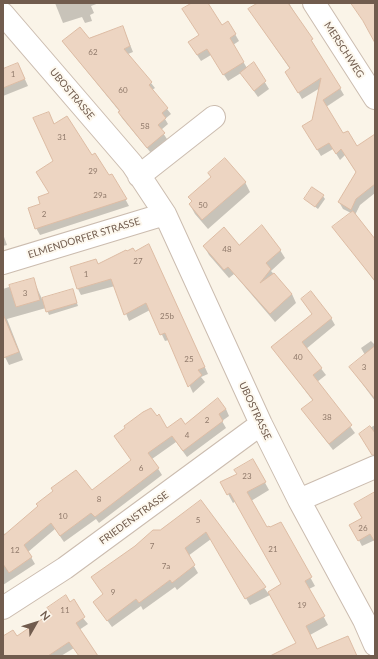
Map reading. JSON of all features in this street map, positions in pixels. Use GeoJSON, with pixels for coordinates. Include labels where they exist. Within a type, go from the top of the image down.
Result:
{"type":"FeatureCollection","features":[{"type":"Feature","properties":{"kind":"street","name":"MERSCHWEG"},"geometry":{"type":"LineString","coordinates":[[314,3],[375,98]]}},
{"type":"Feature","properties":{"kind":"street","name":"UBOSTRASSE"},"geometry":{"type":"LineString","coordinates":[[3,14],[12,38],[139,176],[165,214],[261,424],[299,500],[364,620],[375,645]]}},
{"type":"Feature","properties":{"kind":"street"},"geometry":{"type":"LineString","coordinates":[[139,176],[214,117]]}},
{"type":"Feature","properties":{"kind":"street","name":"ELMENDORFER STRASSE"},"geometry":{"type":"LineString","coordinates":[[3,263],[165,214]]}},
{"type":"Feature","properties":{"kind":"street","name":"FRIEDENSTRASSE"},"geometry":{"type":"LineString","coordinates":[[3,608],[65,568],[261,424]]}},
{"type":"Feature","properties":{"kind":"street"},"geometry":{"type":"LineString","coordinates":[[299,500],[375,467]]}},
{"type":"Feature","properties":{"kind":"building"},"geometry":{"type":"Polygon","coordinates":[[[192,3],[208,3],[222,25],[228,21],[236,34],[230,38],[244,62],[223,75],[207,49],[197,55],[188,42],[199,35],[182,9],[192,3]]]}},
{"type":"Feature","properties":{"kind":"building"},"geometry":{"type":"Polygon","coordinates":[[[258,3],[288,3],[313,39],[311,40],[341,88],[323,100],[343,133],[348,131],[357,146],[375,134],[375,184],[356,199],[351,210],[338,202],[356,172],[341,149],[336,154],[329,143],[317,150],[302,126],[312,120],[321,78],[298,93],[285,72],[290,68],[248,9],[258,3]]]}},
{"type":"Feature","properties":{"kind":"building"},"geometry":{"type":"Polygon","coordinates":[[[351,3],[375,3],[375,43],[363,21],[351,3]]]}},
{"type":"Feature","properties":{"kind":"building"},"geometry":{"type":"Polygon","coordinates":[[[123,26],[130,46],[124,49],[152,82],[149,85],[168,108],[162,113],[166,118],[158,125],[165,133],[147,148],[118,112],[120,111],[62,41],[80,27],[89,38],[123,26]]]}},
{"type":"Feature","properties":{"kind":"building"},"geometry":{"type":"Polygon","coordinates":[[[254,62],[266,81],[254,91],[240,73],[254,62]]]}},
{"type":"Feature","properties":{"kind":"building"},"geometry":{"type":"Polygon","coordinates":[[[18,63],[25,79],[3,88],[3,69],[18,63]]]}},
{"type":"Feature","properties":{"kind":"building"},"geometry":{"type":"Polygon","coordinates":[[[49,112],[54,124],[67,116],[92,155],[95,153],[109,175],[112,174],[127,199],[35,229],[28,208],[40,204],[38,197],[49,193],[36,172],[53,161],[33,118],[49,112]]]}},
{"type":"Feature","properties":{"kind":"building"},"geometry":{"type":"Polygon","coordinates":[[[225,158],[246,182],[202,220],[189,204],[192,201],[188,197],[211,177],[208,173],[225,158]]]}},
{"type":"Feature","properties":{"kind":"building"},"geometry":{"type":"Polygon","coordinates":[[[312,187],[324,195],[315,207],[304,199],[312,187]]]}},
{"type":"Feature","properties":{"kind":"building"},"geometry":{"type":"Polygon","coordinates":[[[353,211],[375,239],[375,281],[332,227],[353,211]]]}},
{"type":"Feature","properties":{"kind":"building"},"geometry":{"type":"Polygon","coordinates":[[[262,225],[281,250],[266,263],[271,269],[260,283],[274,273],[292,294],[270,314],[228,267],[224,270],[203,246],[224,227],[239,245],[262,225]]]}},
{"type":"Feature","properties":{"kind":"building"},"geometry":{"type":"Polygon","coordinates":[[[149,244],[205,367],[198,370],[202,375],[188,387],[165,333],[160,335],[146,303],[124,315],[111,279],[77,289],[70,267],[96,259],[98,264],[126,250],[127,251],[133,248],[135,251],[149,244]]]}},
{"type":"Feature","properties":{"kind":"building"},"geometry":{"type":"Polygon","coordinates":[[[34,278],[40,300],[16,307],[9,285],[34,278]]]}},
{"type":"Feature","properties":{"kind":"building"},"geometry":{"type":"Polygon","coordinates":[[[73,289],[77,303],[46,312],[42,298],[73,289]]]}},
{"type":"Feature","properties":{"kind":"building"},"geometry":{"type":"Polygon","coordinates":[[[311,291],[332,318],[302,342],[322,368],[313,375],[352,425],[329,444],[301,409],[313,400],[271,347],[312,314],[301,299],[311,291]]]}},
{"type":"Feature","properties":{"kind":"building"},"geometry":{"type":"Polygon","coordinates":[[[3,314],[19,352],[3,358],[3,314]]]}},
{"type":"Feature","properties":{"kind":"building"},"geometry":{"type":"Polygon","coordinates":[[[375,346],[375,399],[349,367],[375,346]]]}},
{"type":"Feature","properties":{"kind":"building"},"geometry":{"type":"Polygon","coordinates":[[[218,398],[226,409],[219,414],[223,421],[183,451],[172,436],[148,453],[159,468],[95,517],[91,513],[60,536],[51,523],[24,545],[32,557],[9,573],[3,564],[3,536],[38,506],[36,504],[53,491],[51,488],[76,470],[92,490],[131,460],[114,436],[125,428],[124,426],[151,408],[157,416],[159,414],[167,428],[181,418],[185,424],[218,398]]]}},
{"type":"Feature","properties":{"kind":"building"},"geometry":{"type":"Polygon","coordinates":[[[370,426],[375,433],[375,455],[372,455],[359,434],[370,426]]]}},
{"type":"Feature","properties":{"kind":"building"},"geometry":{"type":"Polygon","coordinates":[[[253,459],[266,482],[247,492],[267,527],[281,522],[312,577],[305,581],[325,616],[306,626],[317,649],[348,636],[357,656],[270,656],[296,643],[268,592],[281,584],[230,493],[227,495],[220,482],[237,474],[234,470],[253,459]]]}},
{"type":"Feature","properties":{"kind":"building"},"geometry":{"type":"Polygon","coordinates":[[[375,492],[375,542],[370,534],[358,541],[349,525],[362,518],[354,504],[375,492]]]}},
{"type":"Feature","properties":{"kind":"building"},"geometry":{"type":"Polygon","coordinates":[[[201,500],[266,587],[245,599],[206,532],[185,548],[195,565],[172,583],[170,580],[139,603],[136,599],[107,621],[93,602],[103,594],[91,577],[135,546],[153,530],[160,530],[201,500]]]}},
{"type":"Feature","properties":{"kind":"building"},"geometry":{"type":"Polygon","coordinates":[[[66,595],[70,602],[74,599],[85,617],[76,623],[98,656],[79,656],[69,642],[48,656],[3,656],[3,636],[13,630],[17,636],[51,613],[47,608],[66,595]]]}}]}
